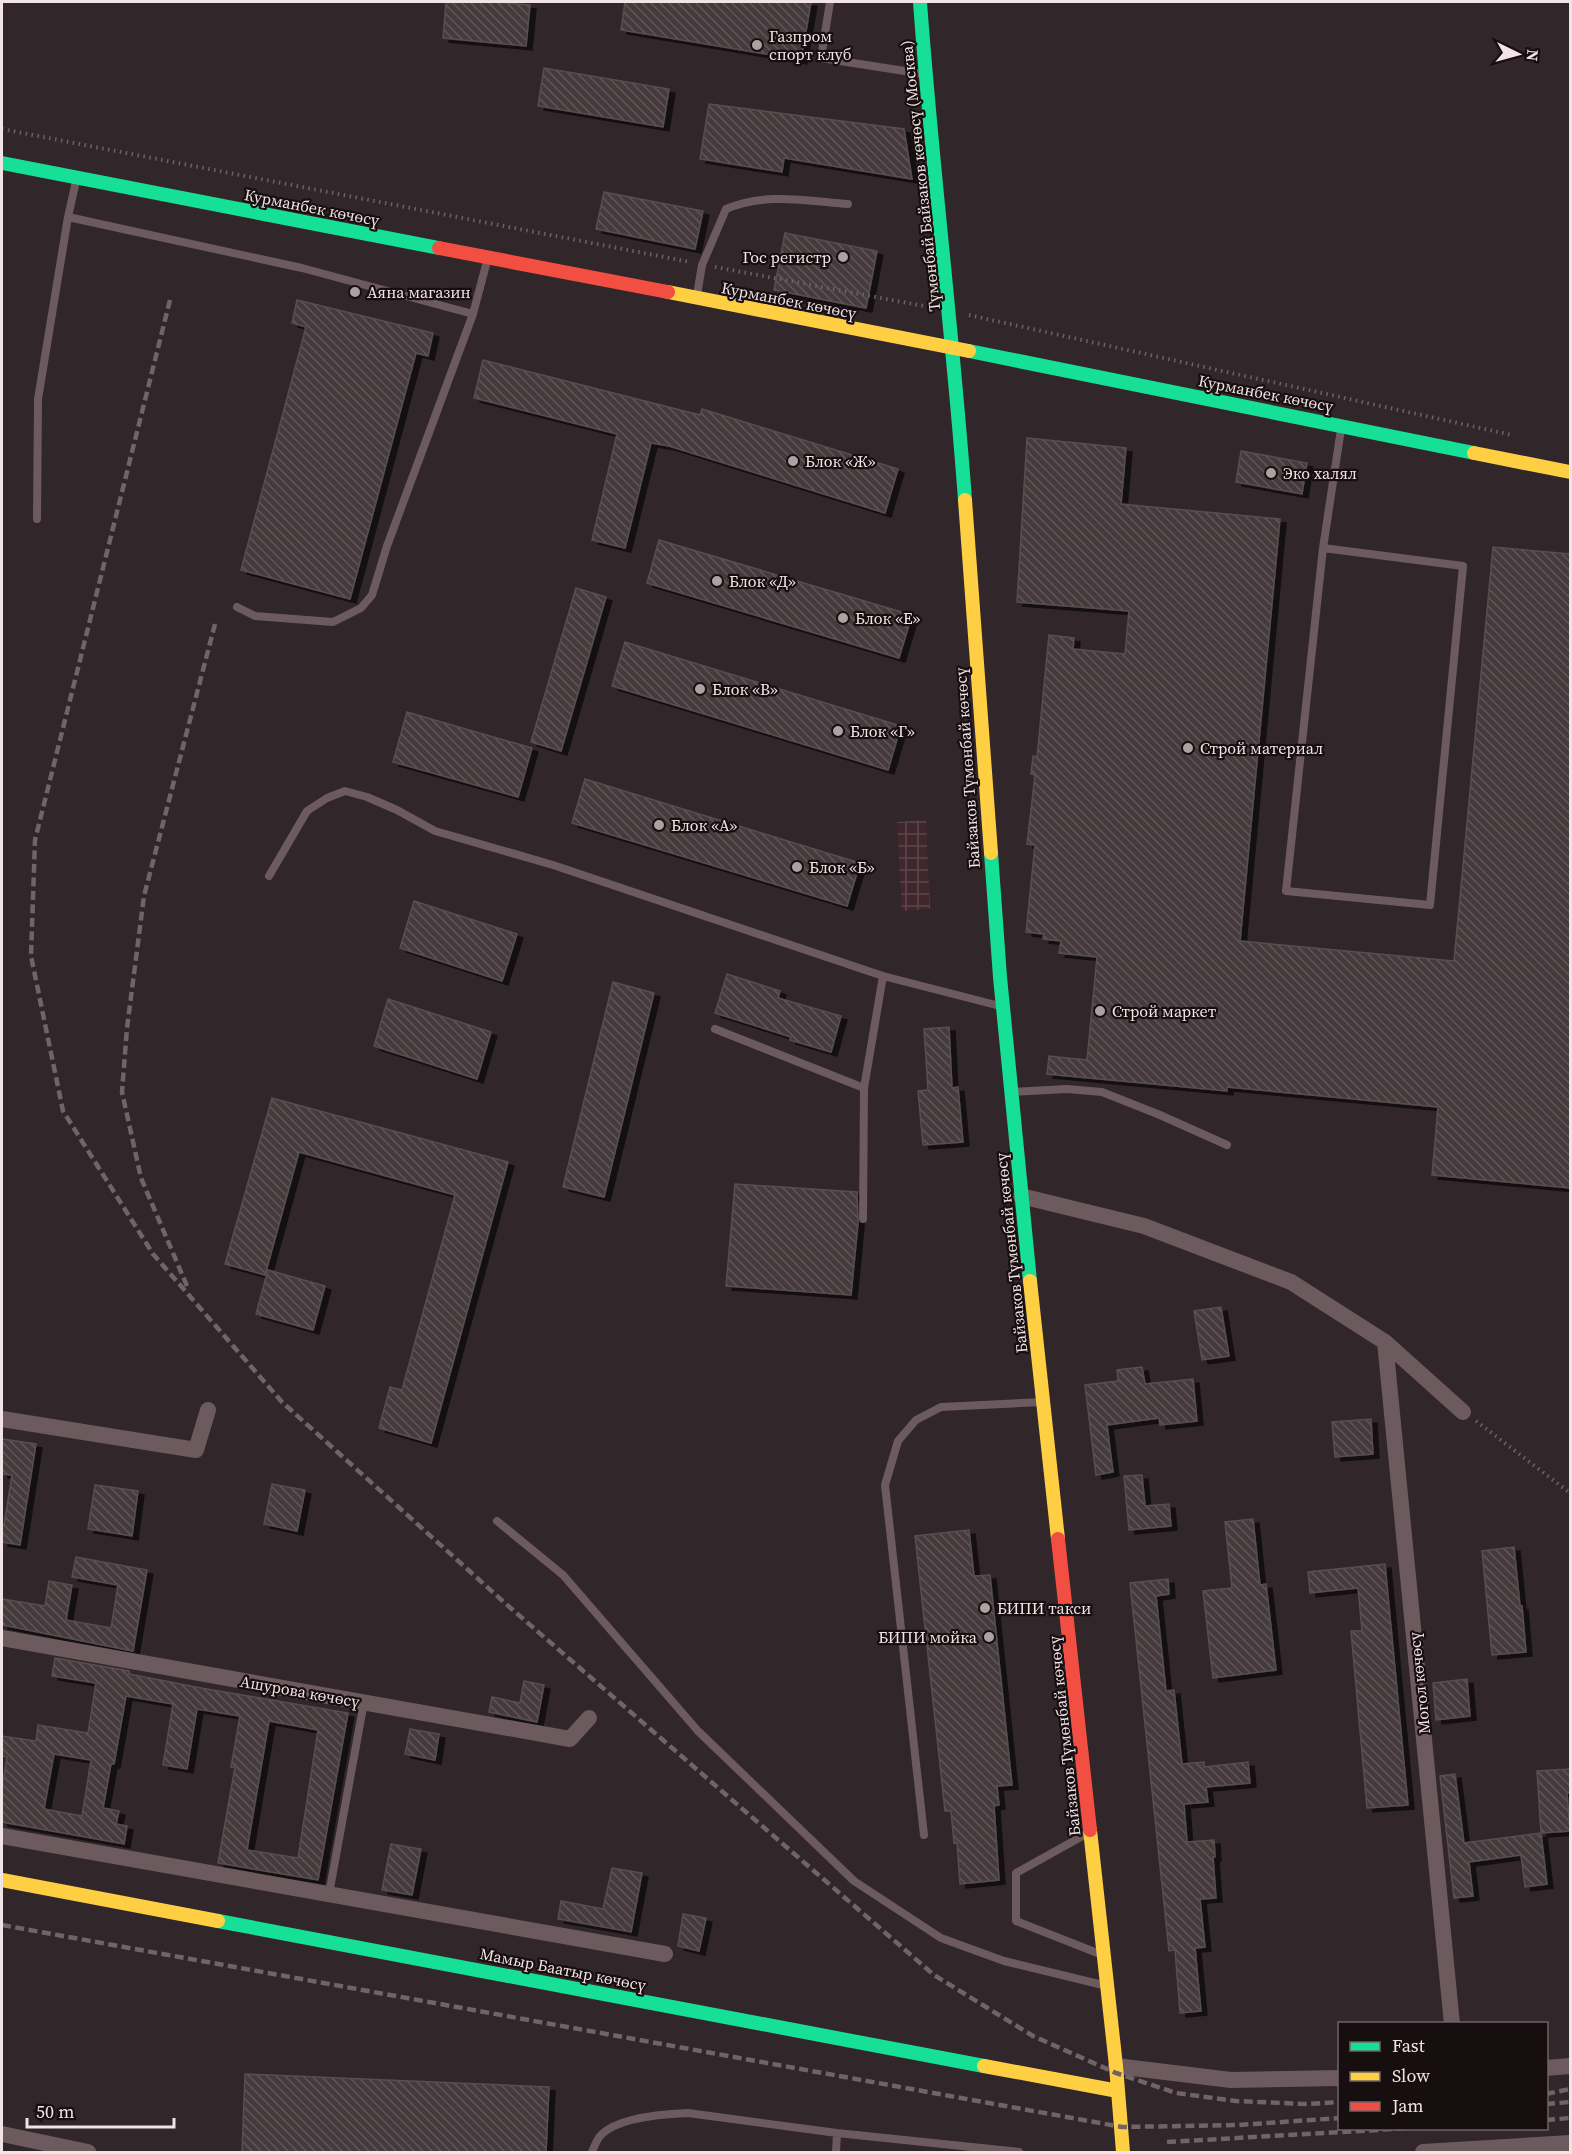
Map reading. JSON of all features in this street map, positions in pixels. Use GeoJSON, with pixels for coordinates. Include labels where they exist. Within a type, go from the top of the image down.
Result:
{"type":"FeatureCollection","features":[{"type":"Feature","properties":{"kind":"main road","name":"Түмөнбай Байзаков көчөсү (Москва)"},"geometry":{"type":"LineString","coordinates":[[920,2],[924,74],[954,348]]}},
{"type":"Feature","properties":{"kind":"main road","name":"Курманбек көчөсү"},"geometry":{"type":"LineString","coordinates":[[2,163],[954,348],[1570,472]]}},
{"type":"Feature","properties":{"kind":"main road","name":"Байзаков Түмөнбай көчөсү"},"geometry":{"type":"LineString","coordinates":[[954,348],[989,844],[1003,1007],[1124,2152]]}},
{"type":"Feature","properties":{"kind":"main road","name":"Мамыр Баатыр көчөсү"},"geometry":{"type":"LineString","coordinates":[[2,1880],[1118,2091]]}},
{"type":"Feature","properties":{"kind":"street"},"geometry":{"type":"LineString","coordinates":[[1022,1196],[1144,1226],[1291,1282],[1385,1342],[1463,1412]]}},
{"type":"Feature","properties":{"kind":"street","name":"Могол көчөсү"},"geometry":{"type":"LineString","coordinates":[[1385,1342],[1452,2022]]}},
{"type":"Feature","properties":{"kind":"street"},"geometry":{"type":"LineString","coordinates":[[2,1419],[196,1449],[208,1410]]}},
{"type":"Feature","properties":{"kind":"street","name":"Ашурова көчөсү"},"geometry":{"type":"LineString","coordinates":[[2,1638],[570,1739],[589,1718]]}},
{"type":"Feature","properties":{"kind":"street"},"geometry":{"type":"LineString","coordinates":[[2,1836],[665,1954]]}},
{"type":"Feature","properties":{"kind":"street"},"geometry":{"type":"LineString","coordinates":[[1116,2066],[1231,2080],[1338,2078]]}},
{"type":"Feature","properties":{"kind":"street"},"geometry":{"type":"LineString","coordinates":[[1548,2068],[1570,2066]]}},
{"type":"Feature","properties":{"kind":"street"},"geometry":{"type":"LineString","coordinates":[[2,2134],[88,2152]]}},
{"type":"Feature","properties":{"kind":"street"},"geometry":{"type":"LineString","coordinates":[[1423,2152],[1570,2143]]}},
{"type":"Feature","properties":{"kind":"lane"},"geometry":{"type":"LineString","coordinates":[[830,2],[820,58],[924,74]]}},
{"type":"Feature","properties":{"kind":"lane"},"geometry":{"type":"LineString","coordinates":[[36,519],[38,399],[68,217],[77,178]]}},
{"type":"Feature","properties":{"kind":"lane"},"geometry":{"type":"LineString","coordinates":[[696,298],[702,265],[726,209],[765,198],[848,204]]}},
{"type":"Feature","properties":{"kind":"lane"},"geometry":{"type":"LineString","coordinates":[[68,217],[302,268],[472,314]]}},
{"type":"Feature","properties":{"kind":"lane"},"geometry":{"type":"LineString","coordinates":[[237,607],[255,616],[333,622],[360,608],[372,596],[387,546],[472,314],[488,258]]}},
{"type":"Feature","properties":{"kind":"lane"},"geometry":{"type":"LineString","coordinates":[[1323,548],[1463,566],[1430,905],[1286,891],[1323,548],[1341,425]]}},
{"type":"Feature","properties":{"kind":"lane"},"geometry":{"type":"LineString","coordinates":[[269,876],[307,811],[327,798],[345,791],[367,797],[397,810],[435,831],[553,865],[883,976],[1003,1007]]}},
{"type":"Feature","properties":{"kind":"lane"},"geometry":{"type":"LineString","coordinates":[[863,1219],[864,1088],[883,976]]}},
{"type":"Feature","properties":{"kind":"lane"},"geometry":{"type":"LineString","coordinates":[[715,1029],[864,1088]]}},
{"type":"Feature","properties":{"kind":"lane"},"geometry":{"type":"LineString","coordinates":[[1012,1092],[1067,1089],[1102,1092],[1227,1145]]}},
{"type":"Feature","properties":{"kind":"lane"},"geometry":{"type":"LineString","coordinates":[[924,1835],[885,1485],[898,1441],[916,1420],[941,1407],[1044,1402]]}},
{"type":"Feature","properties":{"kind":"lane"},"geometry":{"type":"LineString","coordinates":[[497,1521],[563,1575],[698,1731],[854,1881],[941,1938],[1004,1961],[1107,1986]]}},
{"type":"Feature","properties":{"kind":"lane"},"geometry":{"type":"LineString","coordinates":[[329,1894],[364,1702]]}},
{"type":"Feature","properties":{"kind":"lane"},"geometry":{"type":"LineString","coordinates":[[1091,1832],[1016,1873],[1016,1921],[1104,1955]]}},
{"type":"Feature","properties":{"kind":"lane"},"geometry":{"type":"LineString","coordinates":[[592,2152],[600,2136],[615,2126],[668,2114],[688,2113],[837,2133],[1019,2152]]}},
{"type":"Feature","properties":{"kind":"lane"},"geometry":{"type":"LineString","coordinates":[[836,2152],[837,2133]]}},
{"type":"Feature","properties":{"kind":"path"},"geometry":{"type":"LineString","coordinates":[[2,129],[951,311],[1512,435]]}},
{"type":"Feature","properties":{"kind":"path"},"geometry":{"type":"LineString","coordinates":[[1463,1412],[1570,1493]]}},
{"type":"Feature","properties":{"kind":"shaded area"},"geometry":{"type":"Polygon","coordinates":[[[926,820],[930,909],[902,911],[897,822],[926,820]]]}},
{"type":"Feature","properties":{"kind":"building"},"geometry":{"type":"Polygon","coordinates":[[[446,2],[530,5],[526,46],[443,38],[446,2]]]}},
{"type":"Feature","properties":{"kind":"building","name":"Газпром спорт клуб"},"geometry":{"type":"Polygon","coordinates":[[[625,2],[811,2],[801,60],[621,30],[625,2]]]}},
{"type":"Feature","properties":{"kind":"building"},"geometry":{"type":"Polygon","coordinates":[[[544,68],[669,89],[663,127],[538,106],[544,68]]]}},
{"type":"Feature","properties":{"kind":"building"},"geometry":{"type":"Polygon","coordinates":[[[709,104],[904,129],[912,179],[784,158],[782,172],[700,159],[709,104]]]}},
{"type":"Feature","properties":{"kind":"building"},"geometry":{"type":"Polygon","coordinates":[[[604,192],[703,211],[695,249],[596,229],[604,192]]]}},
{"type":"Feature","properties":{"kind":"building"},"geometry":{"type":"Polygon","coordinates":[[[785,233],[877,251],[866,308],[774,290],[785,233]]]}},
{"type":"Feature","properties":{"kind":"building"},"geometry":{"type":"Polygon","coordinates":[[[297,300],[433,333],[428,356],[416,353],[350,599],[241,570],[306,327],[292,323],[297,300]]]}},
{"type":"Feature","properties":{"kind":"building"},"geometry":{"type":"Polygon","coordinates":[[[483,360],[700,415],[702,409],[898,469],[885,513],[669,446],[651,443],[625,548],[592,540],[617,434],[474,398],[483,360]]]}},
{"type":"Feature","properties":{"kind":"building","name":"Строй материал"},"geometry":{"type":"Polygon","coordinates":[[[1027,438],[1126,448],[1121,504],[1280,519],[1240,941],[1454,961],[1493,547],[1570,554],[1570,1188],[1432,1175],[1438,1107],[1227,1087],[1227,1091],[1047,1074],[1049,1056],[1087,1060],[1097,957],[1059,953],[1061,941],[1043,939],[1044,934],[1026,932],[1035,845],[1027,844],[1035,775],[1031,774],[1033,756],[1037,757],[1049,635],[1074,638],[1073,649],[1125,654],[1129,611],[1017,602],[1027,438]]]}},
{"type":"Feature","properties":{"kind":"building","name":"Эко халял"},"geometry":{"type":"Polygon","coordinates":[[[1241,451],[1307,463],[1302,494],[1236,482],[1241,451]]]}},
{"type":"Feature","properties":{"kind":"building"},"geometry":{"type":"Polygon","coordinates":[[[659,540],[912,615],[899,658],[647,583],[659,540]]]}},
{"type":"Feature","properties":{"kind":"building"},"geometry":{"type":"Polygon","coordinates":[[[576,588],[606,597],[561,751],[531,742],[576,588]]]}},
{"type":"Feature","properties":{"kind":"building"},"geometry":{"type":"Polygon","coordinates":[[[625,642],[901,726],[888,770],[612,686],[625,642]]]}},
{"type":"Feature","properties":{"kind":"building"},"geometry":{"type":"Polygon","coordinates":[[[407,712],[532,748],[518,797],[393,762],[407,712]]]}},
{"type":"Feature","properties":{"kind":"building"},"geometry":{"type":"Polygon","coordinates":[[[585,779],[860,863],[847,906],[572,823],[585,779]]]}},
{"type":"Feature","properties":{"kind":"building"},"geometry":{"type":"Polygon","coordinates":[[[414,901],[517,934],[502,981],[400,948],[414,901]]]}},
{"type":"Feature","properties":{"kind":"building"},"geometry":{"type":"Polygon","coordinates":[[[727,974],[780,991],[778,998],[841,1016],[831,1052],[715,1013],[727,974]]]}},
{"type":"Feature","properties":{"kind":"building"},"geometry":{"type":"Polygon","coordinates":[[[613,982],[654,993],[604,1197],[563,1187],[613,982]]]}},
{"type":"Feature","properties":{"kind":"building"},"geometry":{"type":"Polygon","coordinates":[[[388,999],[491,1032],[477,1079],[374,1046],[388,999]]]}},
{"type":"Feature","properties":{"kind":"building"},"geometry":{"type":"Polygon","coordinates":[[[949,1027],[952,1088],[958,1087],[963,1142],[923,1145],[918,1091],[928,1090],[924,1029],[949,1027]]]}},
{"type":"Feature","properties":{"kind":"building"},"geometry":{"type":"Polygon","coordinates":[[[272,1098],[508,1162],[431,1443],[379,1428],[390,1387],[402,1390],[455,1195],[299,1152],[265,1275],[225,1264],[272,1098]]]}},
{"type":"Feature","properties":{"kind":"building"},"geometry":{"type":"Polygon","coordinates":[[[735,1184],[857,1192],[858,1223],[851,1295],[726,1286],[735,1184]]]}},
{"type":"Feature","properties":{"kind":"building"},"geometry":{"type":"Polygon","coordinates":[[[268,1270],[325,1286],[313,1330],[256,1314],[268,1270]]]}},
{"type":"Feature","properties":{"kind":"building"},"geometry":{"type":"Polygon","coordinates":[[[1221,1307],[1229,1356],[1202,1360],[1194,1311],[1221,1307]]]}},
{"type":"Feature","properties":{"kind":"building"},"geometry":{"type":"Polygon","coordinates":[[[1142,1367],[1145,1384],[1193,1379],[1197,1421],[1160,1425],[1159,1418],[1107,1425],[1113,1472],[1096,1475],[1085,1385],[1118,1381],[1117,1370],[1142,1367]]]}},
{"type":"Feature","properties":{"kind":"building"},"geometry":{"type":"Polygon","coordinates":[[[1371,1419],[1373,1454],[1335,1457],[1332,1422],[1371,1419]]]}},
{"type":"Feature","properties":{"kind":"building"},"geometry":{"type":"Polygon","coordinates":[[[2,1439],[36,1444],[20,1545],[2,1542],[2,1525],[4,1525],[12,1475],[2,1474],[2,1439]]]}},
{"type":"Feature","properties":{"kind":"building"},"geometry":{"type":"Polygon","coordinates":[[[1142,1475],[1145,1506],[1169,1504],[1171,1526],[1129,1530],[1124,1476],[1142,1475]]]}},
{"type":"Feature","properties":{"kind":"building"},"geometry":{"type":"Polygon","coordinates":[[[272,1484],[305,1490],[297,1531],[264,1524],[272,1484]]]}},
{"type":"Feature","properties":{"kind":"building"},"geometry":{"type":"Polygon","coordinates":[[[95,1485],[138,1491],[132,1536],[88,1529],[95,1485]]]}},
{"type":"Feature","properties":{"kind":"building"},"geometry":{"type":"Polygon","coordinates":[[[1253,1519],[1260,1585],[1266,1584],[1276,1670],[1213,1678],[1203,1591],[1232,1588],[1225,1522],[1253,1519]]]}},
{"type":"Feature","properties":{"kind":"building"},"geometry":{"type":"Polygon","coordinates":[[[969,1530],[974,1576],[990,1575],[1012,1785],[997,1786],[999,1805],[994,1806],[999,1880],[960,1884],[957,1842],[954,1843],[951,1811],[945,1811],[915,1536],[969,1530]]]}},
{"type":"Feature","properties":{"kind":"building"},"geometry":{"type":"Polygon","coordinates":[[[1514,1547],[1526,1652],[1492,1655],[1482,1551],[1514,1547]]]}},
{"type":"Feature","properties":{"kind":"building"},"geometry":{"type":"Polygon","coordinates":[[[76,1557],[147,1570],[133,1651],[2,1625],[2,1599],[45,1606],[49,1581],[72,1585],[66,1620],[111,1628],[118,1585],[72,1577],[76,1557]]]}},
{"type":"Feature","properties":{"kind":"building"},"geometry":{"type":"Polygon","coordinates":[[[1385,1564],[1408,1805],[1367,1808],[1351,1631],[1362,1631],[1358,1588],[1310,1593],[1308,1572],[1385,1564]]]}},
{"type":"Feature","properties":{"kind":"building"},"geometry":{"type":"Polygon","coordinates":[[[1168,1579],[1169,1594],[1156,1596],[1166,1691],[1174,1690],[1182,1764],[1204,1762],[1204,1767],[1248,1762],[1250,1783],[1206,1787],[1208,1802],[1184,1804],[1187,1842],[1214,1840],[1216,1898],[1200,1899],[1205,1947],[1195,1948],[1201,2011],[1180,2013],[1175,1950],[1169,1951],[1130,1583],[1168,1579]]]}},
{"type":"Feature","properties":{"kind":"building"},"geometry":{"type":"Polygon","coordinates":[[[55,1658],[129,1671],[129,1674],[201,1688],[348,1713],[318,1880],[218,1863],[235,1767],[231,1767],[240,1716],[197,1709],[187,1769],[163,1765],[173,1704],[126,1696],[114,1764],[111,1764],[103,1808],[119,1811],[116,1824],[127,1826],[124,1844],[2,1822],[2,1789],[7,1757],[2,1756],[2,1736],[36,1741],[38,1725],[88,1733],[96,1683],[52,1676],[55,1658]],[[269,1721],[247,1850],[298,1858],[318,1730],[269,1721]],[[54,1754],[44,1809],[82,1816],[91,1760],[54,1754]]]}},
{"type":"Feature","properties":{"kind":"building"},"geometry":{"type":"Polygon","coordinates":[[[1467,1679],[1470,1716],[1436,1720],[1433,1683],[1467,1679]]]}},
{"type":"Feature","properties":{"kind":"building"},"geometry":{"type":"Polygon","coordinates":[[[524,1681],[544,1685],[537,1722],[489,1712],[492,1697],[520,1703],[524,1681]]]}},
{"type":"Feature","properties":{"kind":"building"},"geometry":{"type":"Polygon","coordinates":[[[410,1729],[439,1734],[435,1760],[405,1754],[410,1729]]]}},
{"type":"Feature","properties":{"kind":"building"},"geometry":{"type":"Polygon","coordinates":[[[1570,1769],[1570,1793],[1567,1793],[1570,1831],[1541,1833],[1537,1771],[1570,1769]]]}},
{"type":"Feature","properties":{"kind":"building"},"geometry":{"type":"Polygon","coordinates":[[[1455,1774],[1464,1843],[1541,1833],[1547,1884],[1525,1887],[1521,1855],[1469,1862],[1473,1896],[1454,1898],[1440,1776],[1455,1774]]]}},
{"type":"Feature","properties":{"kind":"building"},"geometry":{"type":"Polygon","coordinates":[[[391,1844],[421,1849],[412,1895],[382,1890],[391,1844]]]}},
{"type":"Feature","properties":{"kind":"building"},"geometry":{"type":"Polygon","coordinates":[[[612,1868],[642,1873],[631,1932],[558,1919],[561,1901],[603,1909],[612,1868]]]}},
{"type":"Feature","properties":{"kind":"building"},"geometry":{"type":"Polygon","coordinates":[[[683,1914],[706,1918],[699,1951],[678,1946],[683,1914]]]}},
{"type":"Feature","properties":{"kind":"building"},"geometry":{"type":"Polygon","coordinates":[[[245,2074],[549,2087],[546,2152],[242,2152],[245,2074]]]}},
{"type":"Feature","properties":{"kind":"railway"},"geometry":{"type":"LineString","coordinates":[[170,300],[35,840],[31,956],[63,1111],[153,1254],[282,1402],[506,1604],[934,1975],[1033,2036],[1116,2073],[1176,2093],[1236,2101],[1306,2104],[1338,2102]]}},
{"type":"Feature","properties":{"kind":"railway"},"geometry":{"type":"LineString","coordinates":[[187,1286],[141,1178],[122,1092],[127,1028],[144,896],[215,624]]}},
{"type":"Feature","properties":{"kind":"railway"},"geometry":{"type":"LineString","coordinates":[[2,1925],[1122,2127],[1239,2125],[1338,2118]]}},
{"type":"Feature","properties":{"kind":"railway"},"geometry":{"type":"LineString","coordinates":[[1548,2094],[1570,2089]]}},
{"type":"Feature","properties":{"kind":"railway"},"geometry":{"type":"LineString","coordinates":[[1548,2104],[1570,2102]]}},
{"type":"Feature","properties":{"kind":"railway"},"geometry":{"type":"LineString","coordinates":[[1548,2120],[1570,2118]]}},
{"type":"Feature","properties":{"kind":"railway"},"geometry":{"type":"LineString","coordinates":[[1167,2142],[1376,2130]]}},
{"type":"Feature","properties":{"kind":"traffic: fast"},"geometry":{"type":"LineString","coordinates":[[920,2],[965,500]]}},
{"type":"Feature","properties":{"kind":"traffic: fast"},"geometry":{"type":"LineString","coordinates":[[2,163],[439,248]]}},
{"type":"Feature","properties":{"kind":"traffic: fast"},"geometry":{"type":"LineString","coordinates":[[969,351],[1474,453]]}},
{"type":"Feature","properties":{"kind":"traffic: fast"},"geometry":{"type":"LineString","coordinates":[[991,853],[1000,977],[1030,1281]]}},
{"type":"Feature","properties":{"kind":"traffic: fast"},"geometry":{"type":"LineString","coordinates":[[218,1921],[984,2066]]}},
{"type":"Feature","properties":{"kind":"traffic: slow"},"geometry":{"type":"LineString","coordinates":[[668,292],[969,351]]}},
{"type":"Feature","properties":{"kind":"traffic: slow"},"geometry":{"type":"LineString","coordinates":[[1474,453],[1570,472]]}},
{"type":"Feature","properties":{"kind":"traffic: slow"},"geometry":{"type":"LineString","coordinates":[[965,500],[991,853]]}},
{"type":"Feature","properties":{"kind":"traffic: slow"},"geometry":{"type":"LineString","coordinates":[[1030,1281],[1058,1539]]}},
{"type":"Feature","properties":{"kind":"traffic: slow"},"geometry":{"type":"LineString","coordinates":[[1090,1830],[1116,2066],[1123,2152]]}},
{"type":"Feature","properties":{"kind":"traffic: slow"},"geometry":{"type":"LineString","coordinates":[[2,1880],[218,1921]]}},
{"type":"Feature","properties":{"kind":"traffic: slow"},"geometry":{"type":"LineString","coordinates":[[984,2066],[1118,2091]]}},
{"type":"Feature","properties":{"kind":"traffic: jam"},"geometry":{"type":"LineString","coordinates":[[439,248],[668,292]]}},
{"type":"Feature","properties":{"kind":"traffic: jam"},"geometry":{"type":"LineString","coordinates":[[1058,1539],[1090,1830]]}},
{"type":"Feature","properties":{"kind":"place","name":"Газпром спорт клуб"},"geometry":{"type":"Point","coordinates":[757,45]}},
{"type":"Feature","properties":{"kind":"place","name":"Гос регистр"},"geometry":{"type":"Point","coordinates":[843,257]}},
{"type":"Feature","properties":{"kind":"place","name":"Аяна магазин"},"geometry":{"type":"Point","coordinates":[355,292]}},
{"type":"Feature","properties":{"kind":"place","name":"Блок «Ж»"},"geometry":{"type":"Point","coordinates":[793,461]}},
{"type":"Feature","properties":{"kind":"place","name":"Эко халял"},"geometry":{"type":"Point","coordinates":[1271,473]}},
{"type":"Feature","properties":{"kind":"place","name":"Блок «Д»"},"geometry":{"type":"Point","coordinates":[717,581]}},
{"type":"Feature","properties":{"kind":"place","name":"Блок «Е»"},"geometry":{"type":"Point","coordinates":[843,618]}},
{"type":"Feature","properties":{"kind":"place","name":"Блок «В»"},"geometry":{"type":"Point","coordinates":[700,689]}},
{"type":"Feature","properties":{"kind":"place","name":"Блок «Г»"},"geometry":{"type":"Point","coordinates":[838,731]}},
{"type":"Feature","properties":{"kind":"place","name":"Строй материал"},"geometry":{"type":"Point","coordinates":[1188,748]}},
{"type":"Feature","properties":{"kind":"place","name":"Блок «А»"},"geometry":{"type":"Point","coordinates":[659,825]}},
{"type":"Feature","properties":{"kind":"place","name":"Блок «Б»"},"geometry":{"type":"Point","coordinates":[797,867]}},
{"type":"Feature","properties":{"kind":"place","name":"Строй маркет"},"geometry":{"type":"Point","coordinates":[1100,1011]}},
{"type":"Feature","properties":{"kind":"place","name":"БИПИ такси"},"geometry":{"type":"Point","coordinates":[985,1608]}},
{"type":"Feature","properties":{"kind":"place","name":"БИПИ мойка"},"geometry":{"type":"Point","coordinates":[989,1637]}}]}
